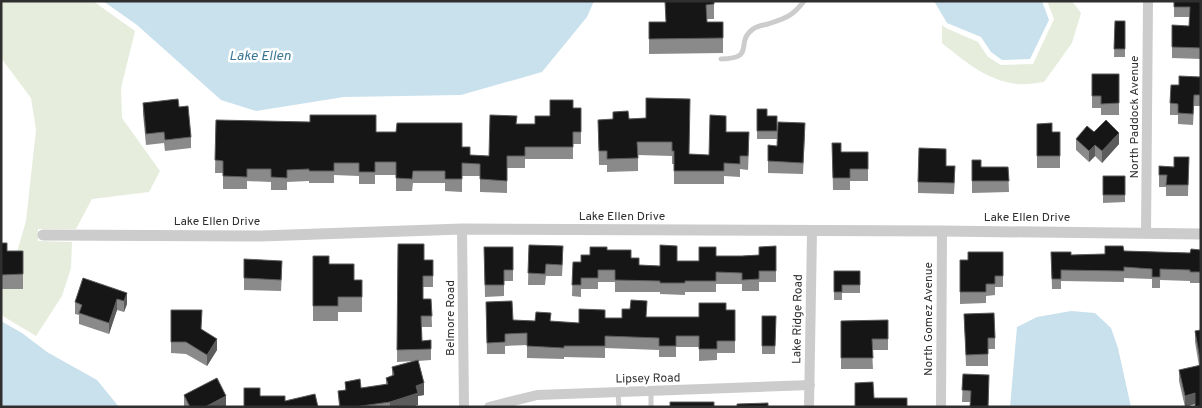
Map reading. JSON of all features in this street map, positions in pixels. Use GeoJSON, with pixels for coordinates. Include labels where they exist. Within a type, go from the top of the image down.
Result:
{"type":"FeatureCollection","features":[{"type":"Feature","properties":{"kind":"street","name":"North Paddock Avenue"},"geometry":{"type":"LineString","coordinates":[[1146,233],[1148,1]]}},
{"type":"Feature","properties":{"kind":"street","name":"Lake Ellen Drive"},"geometry":{"type":"LineString","coordinates":[[43,235],[261,236],[462,229],[1201,234]]}},
{"type":"Feature","properties":{"kind":"street","name":"Belmore Road"},"geometry":{"type":"LineString","coordinates":[[462,229],[464,407]]}},
{"type":"Feature","properties":{"kind":"street","name":"North Gomez Avenue"},"geometry":{"type":"LineString","coordinates":[[941,407],[942,231]]}},
{"type":"Feature","properties":{"kind":"street","name":"Lake Ridge Road"},"geometry":{"type":"LineString","coordinates":[[810,407],[812,232]]}},
{"type":"Feature","properties":{"kind":"street","name":"Lipsey Road"},"geometry":{"type":"LineString","coordinates":[[489,407],[537,395],[810,385]]}},
{"type":"Feature","properties":{"kind":"lane"},"geometry":{"type":"LineString","coordinates":[[721,59],[734,59],[740,56],[743,52],[746,37],[754,28],[790,17],[804,1]]}},
{"type":"Feature","properties":{"kind":"lane"},"geometry":{"type":"LineString","coordinates":[[618,392],[619,407]]}},
{"type":"Feature","properties":{"kind":"lane"},"geometry":{"type":"LineString","coordinates":[[651,392],[651,407]]}},
{"type":"Feature","properties":{"kind":"green space"},"geometry":{"type":"Polygon","coordinates":[[[1,1],[93,1],[135,31],[121,88],[122,118],[160,171],[149,192],[92,199],[76,229],[38,229],[38,241],[72,242],[71,268],[62,296],[36,336],[1,315],[1,284],[12,269],[26,221],[36,130],[31,98],[1,58],[1,1]]]}},
{"type":"Feature","properties":{"kind":"green space"},"geometry":{"type":"Polygon","coordinates":[[[1047,1],[1072,1],[1081,13],[1072,43],[1044,82],[1020,84],[996,79],[968,63],[942,43],[942,25],[978,42],[988,57],[1001,65],[1033,64],[1054,19],[1047,1]]]}},
{"type":"Feature","properties":{"kind":"water","name":"Lake Ellen"},"geometry":{"type":"Polygon","coordinates":[[[103,1],[594,1],[587,17],[542,72],[461,95],[344,97],[256,111],[221,100],[137,25],[103,1]]]}},
{"type":"Feature","properties":{"kind":"water"},"geometry":{"type":"Polygon","coordinates":[[[934,1],[1042,1],[1049,20],[1030,59],[1002,60],[991,52],[981,37],[947,23],[934,1]]]}},
{"type":"Feature","properties":{"kind":"water"},"geometry":{"type":"Polygon","coordinates":[[[1071,311],[1095,313],[1111,328],[1118,348],[1131,407],[1010,407],[1017,327],[1037,317],[1071,311]]]}},
{"type":"Feature","properties":{"kind":"water"},"geometry":{"type":"Polygon","coordinates":[[[1,321],[22,333],[47,352],[97,380],[119,407],[1,407],[1,321]]]}},
{"type":"Feature","properties":{"kind":"building"},"geometry":{"type":"Polygon","coordinates":[[[665,1],[714,1],[714,4],[706,5],[707,22],[723,22],[723,38],[649,39],[649,22],[666,22],[665,1]]]}},
{"type":"Feature","properties":{"kind":"building"},"geometry":{"type":"Polygon","coordinates":[[[1174,1],[1201,1],[1201,48],[1172,47],[1172,25],[1189,26],[1190,7],[1174,7],[1174,1]]]}},
{"type":"Feature","properties":{"kind":"building"},"geometry":{"type":"Polygon","coordinates":[[[1115,21],[1125,21],[1125,49],[1114,49],[1115,21]]]}},
{"type":"Feature","properties":{"kind":"building"},"geometry":{"type":"Polygon","coordinates":[[[1092,74],[1119,74],[1119,103],[1101,104],[1101,96],[1092,96],[1092,74]]]}},
{"type":"Feature","properties":{"kind":"building"},"geometry":{"type":"Polygon","coordinates":[[[1179,76],[1201,77],[1201,95],[1194,95],[1193,114],[1178,113],[1178,104],[1170,103],[1171,85],[1179,85],[1179,76]]]}},
{"type":"Feature","properties":{"kind":"building"},"geometry":{"type":"Polygon","coordinates":[[[646,98],[690,99],[689,154],[709,155],[710,115],[726,116],[726,132],[749,132],[748,156],[740,156],[740,164],[724,163],[724,171],[674,171],[672,142],[637,142],[638,158],[607,159],[607,151],[599,151],[598,120],[613,119],[613,112],[628,111],[629,119],[646,118],[646,98]]]}},
{"type":"Feature","properties":{"kind":"building"},"geometry":{"type":"Polygon","coordinates":[[[178,99],[179,107],[188,106],[191,137],[165,140],[164,132],[146,134],[143,103],[178,99]]]}},
{"type":"Feature","properties":{"kind":"building"},"geometry":{"type":"Polygon","coordinates":[[[550,100],[573,100],[573,108],[581,108],[581,132],[573,132],[573,147],[525,147],[525,156],[507,156],[507,181],[480,179],[480,164],[462,163],[462,179],[445,179],[445,171],[413,171],[412,179],[396,178],[396,162],[375,162],[375,172],[359,172],[359,163],[334,163],[334,171],[287,170],[287,178],[271,177],[271,169],[247,169],[247,177],[223,176],[223,161],[215,160],[216,120],[310,122],[310,115],[376,115],[376,132],[396,132],[397,123],[462,123],[462,147],[470,147],[470,155],[489,156],[490,115],[517,116],[516,124],[535,124],[535,116],[550,116],[550,100]]]}},
{"type":"Feature","properties":{"kind":"building"},"geometry":{"type":"Polygon","coordinates":[[[757,109],[767,109],[767,116],[777,116],[777,131],[757,131],[757,109]]]}},
{"type":"Feature","properties":{"kind":"building"},"geometry":{"type":"Polygon","coordinates":[[[1106,120],[1119,133],[1102,151],[1095,145],[1089,151],[1076,139],[1087,126],[1094,132],[1106,120]]]}},
{"type":"Feature","properties":{"kind":"building"},"geometry":{"type":"Polygon","coordinates":[[[778,122],[805,123],[803,163],[768,161],[768,145],[777,146],[778,122]]]}},
{"type":"Feature","properties":{"kind":"building"},"geometry":{"type":"Polygon","coordinates":[[[1052,123],[1052,132],[1060,132],[1060,156],[1037,156],[1037,124],[1052,123]]]}},
{"type":"Feature","properties":{"kind":"building"},"geometry":{"type":"Polygon","coordinates":[[[832,143],[841,143],[841,152],[868,152],[868,169],[850,169],[850,178],[833,178],[832,143]]]}},
{"type":"Feature","properties":{"kind":"building"},"geometry":{"type":"Polygon","coordinates":[[[919,148],[946,149],[946,166],[955,166],[954,183],[918,182],[919,148]]]}},
{"type":"Feature","properties":{"kind":"building"},"geometry":{"type":"Polygon","coordinates":[[[1174,157],[1189,157],[1188,185],[1166,185],[1167,175],[1159,175],[1159,166],[1174,167],[1174,157]]]}},
{"type":"Feature","properties":{"kind":"building"},"geometry":{"type":"Polygon","coordinates":[[[972,160],[981,160],[981,167],[1008,167],[1009,181],[972,181],[972,160]]]}},
{"type":"Feature","properties":{"kind":"building"},"geometry":{"type":"Polygon","coordinates":[[[1103,176],[1125,176],[1125,195],[1103,195],[1103,176]]]}},
{"type":"Feature","properties":{"kind":"building"},"geometry":{"type":"Polygon","coordinates":[[[1,243],[7,243],[7,251],[23,251],[23,274],[1,275],[1,243]]]}},
{"type":"Feature","properties":{"kind":"building"},"geometry":{"type":"Polygon","coordinates":[[[398,244],[424,244],[424,260],[433,260],[433,276],[423,276],[423,299],[431,299],[432,316],[421,316],[422,341],[431,340],[431,349],[397,350],[398,244]]]}},
{"type":"Feature","properties":{"kind":"building"},"geometry":{"type":"Polygon","coordinates":[[[529,245],[563,246],[562,265],[546,264],[545,274],[528,273],[529,245]]]}},
{"type":"Feature","properties":{"kind":"building"},"geometry":{"type":"Polygon","coordinates":[[[660,245],[677,246],[677,261],[699,261],[699,247],[716,247],[716,256],[742,256],[759,255],[759,247],[776,246],[776,271],[759,271],[759,279],[742,280],[742,273],[716,272],[716,281],[660,283],[660,281],[615,280],[615,270],[598,270],[598,278],[581,278],[581,285],[572,285],[573,262],[581,262],[581,255],[590,255],[590,247],[607,247],[607,250],[631,250],[631,258],[639,258],[639,265],[660,266],[660,245]]]}},
{"type":"Feature","properties":{"kind":"building"},"geometry":{"type":"Polygon","coordinates":[[[1105,246],[1123,246],[1124,251],[1190,253],[1191,249],[1201,250],[1201,272],[1160,269],[1160,277],[1152,277],[1152,269],[1124,267],[1124,271],[1061,270],[1061,279],[1052,279],[1051,252],[1071,252],[1071,255],[1105,254],[1105,246]]]}},
{"type":"Feature","properties":{"kind":"building"},"geometry":{"type":"Polygon","coordinates":[[[484,247],[513,247],[513,270],[504,270],[504,285],[485,285],[484,247]]]}},
{"type":"Feature","properties":{"kind":"building"},"geometry":{"type":"Polygon","coordinates":[[[968,252],[1003,252],[1003,276],[995,276],[995,284],[986,284],[986,292],[960,292],[960,260],[968,260],[968,252]]]}},
{"type":"Feature","properties":{"kind":"building"},"geometry":{"type":"Polygon","coordinates":[[[313,256],[329,256],[329,264],[354,264],[354,280],[362,280],[362,297],[338,297],[338,306],[313,306],[313,256]]]}},
{"type":"Feature","properties":{"kind":"building"},"geometry":{"type":"Polygon","coordinates":[[[244,259],[282,261],[281,280],[244,278],[244,259]]]}},
{"type":"Feature","properties":{"kind":"building"},"geometry":{"type":"Polygon","coordinates":[[[834,271],[860,271],[860,285],[842,285],[842,292],[834,292],[834,271]]]}},
{"type":"Feature","properties":{"kind":"building"},"geometry":{"type":"Polygon","coordinates":[[[83,278],[127,293],[124,301],[117,299],[109,323],[79,313],[82,305],[75,302],[83,278]]]}},
{"type":"Feature","properties":{"kind":"building"},"geometry":{"type":"Polygon","coordinates":[[[631,300],[647,301],[646,317],[699,317],[699,303],[726,303],[726,310],[735,310],[735,341],[717,341],[717,349],[699,349],[699,336],[676,336],[676,346],[659,346],[659,338],[605,336],[605,346],[564,346],[564,348],[527,346],[527,333],[505,334],[505,342],[487,343],[486,302],[512,301],[513,320],[535,321],[536,312],[551,313],[550,321],[579,323],[579,309],[605,310],[605,318],[622,318],[622,309],[630,309],[631,300]]]}},
{"type":"Feature","properties":{"kind":"building"},"geometry":{"type":"Polygon","coordinates":[[[171,310],[202,310],[201,329],[217,339],[207,355],[186,342],[171,342],[171,310]]]}},
{"type":"Feature","properties":{"kind":"building"},"geometry":{"type":"Polygon","coordinates":[[[994,313],[995,338],[988,338],[988,354],[966,355],[964,314],[994,313]]]}},
{"type":"Feature","properties":{"kind":"building"},"geometry":{"type":"Polygon","coordinates":[[[762,316],[776,316],[775,346],[762,346],[762,316]]]}},
{"type":"Feature","properties":{"kind":"building"},"geometry":{"type":"Polygon","coordinates":[[[888,320],[888,339],[872,339],[873,358],[841,358],[841,321],[888,320]]]}},
{"type":"Feature","properties":{"kind":"building"},"geometry":{"type":"Polygon","coordinates":[[[1201,330],[1201,365],[1195,331],[1201,330]]]}},
{"type":"Feature","properties":{"kind":"building"},"geometry":{"type":"Polygon","coordinates":[[[418,360],[424,383],[416,386],[418,393],[390,402],[340,407],[338,391],[346,390],[345,382],[360,379],[361,388],[388,384],[386,378],[394,375],[392,367],[418,360]]]}},
{"type":"Feature","properties":{"kind":"building"},"geometry":{"type":"Polygon","coordinates":[[[1201,365],[1201,407],[1195,407],[1195,393],[1185,396],[1179,370],[1201,365]]]}},
{"type":"Feature","properties":{"kind":"building"},"geometry":{"type":"Polygon","coordinates":[[[963,374],[989,375],[988,407],[970,407],[971,391],[962,390],[963,374]]]}},
{"type":"Feature","properties":{"kind":"building"},"geometry":{"type":"Polygon","coordinates":[[[217,378],[226,396],[205,407],[190,407],[184,395],[217,378]]]}},
{"type":"Feature","properties":{"kind":"building"},"geometry":{"type":"Polygon","coordinates":[[[873,382],[874,398],[907,398],[907,407],[855,407],[855,383],[873,382]]]}},
{"type":"Feature","properties":{"kind":"building"},"geometry":{"type":"Polygon","coordinates":[[[244,388],[260,388],[260,396],[285,396],[285,401],[315,394],[318,407],[244,407],[244,388]]]}},
{"type":"Feature","properties":{"kind":"building"},"geometry":{"type":"Polygon","coordinates":[[[670,402],[714,402],[714,407],[670,407],[670,402]]]}},
{"type":"Feature","properties":{"kind":"building"},"geometry":{"type":"Polygon","coordinates":[[[768,403],[768,407],[737,407],[737,404],[768,403]]]}}]}
